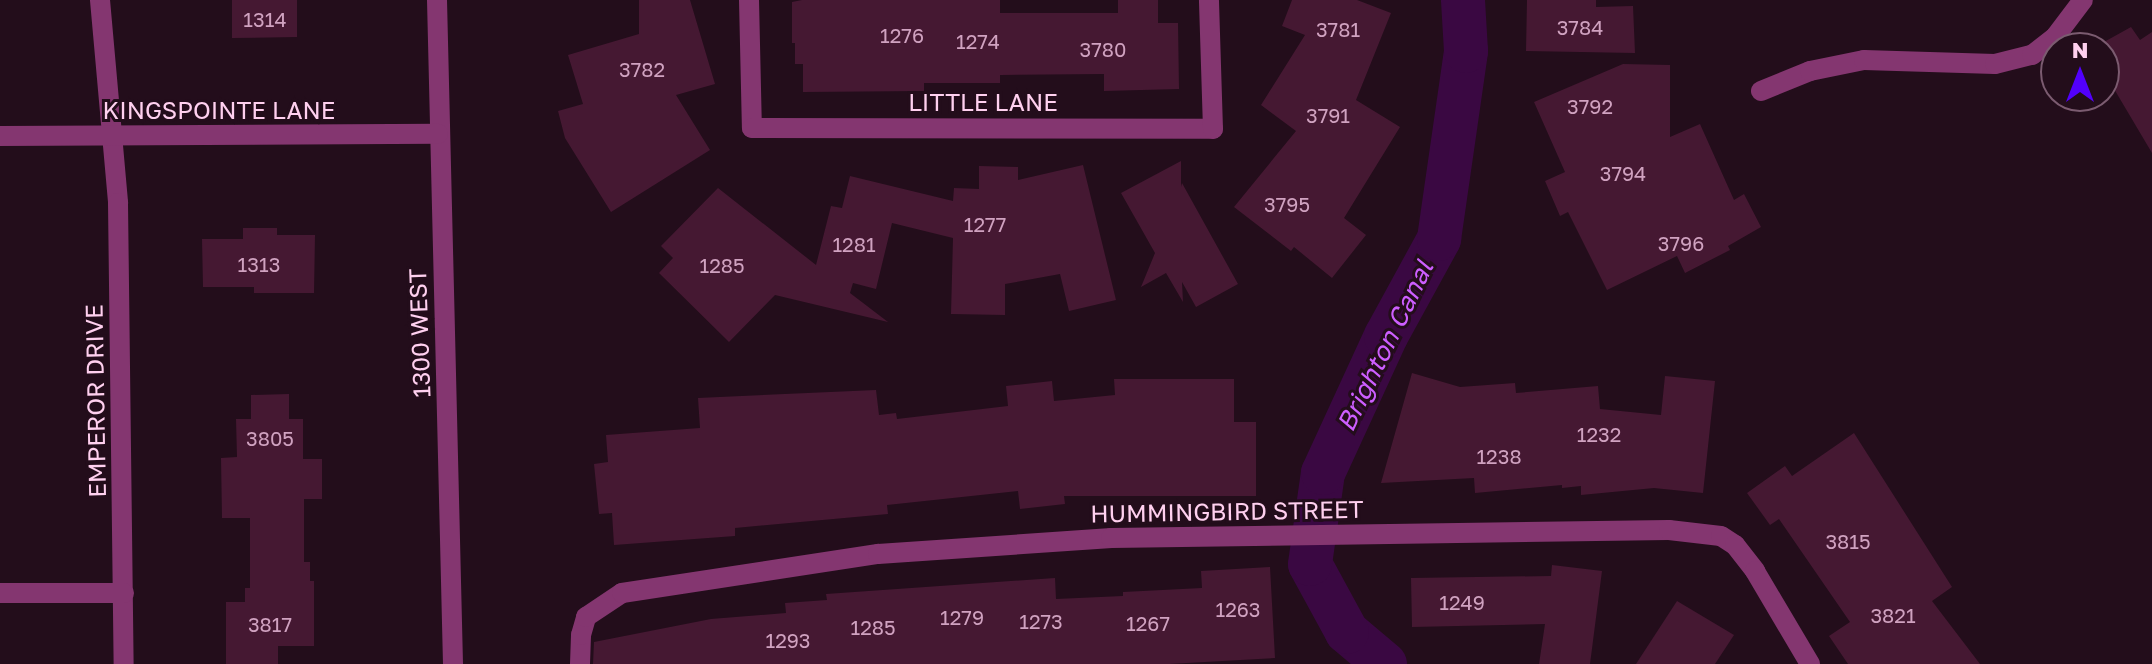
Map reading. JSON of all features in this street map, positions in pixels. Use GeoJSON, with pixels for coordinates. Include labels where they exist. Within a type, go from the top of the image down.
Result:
{"type":"FeatureCollection","features":[{"type":"Feature","properties":{"kind":"street","name":"EMPEROR DRIVE"},"geometry":{"type":"LineString","coordinates":[[100,0],[118,203],[124,664]]}},
{"type":"Feature","properties":{"kind":"street","name":"1300 WEST"},"geometry":{"type":"LineString","coordinates":[[437,0],[453,664]]}},
{"type":"Feature","properties":{"kind":"street","name":"LITTLE LANE"},"geometry":{"type":"LineString","coordinates":[[749,0],[752,128],[1213,129],[1209,0]]}},
{"type":"Feature","properties":{"kind":"street"},"geometry":{"type":"LineString","coordinates":[[1761,91],[1810,71],[1864,60],[1995,64],[2032,55],[2055,37],[2083,0]]}},
{"type":"Feature","properties":{"kind":"street","name":"KINGSPOINTE LANE"},"geometry":{"type":"LineString","coordinates":[[0,136],[438,134]]}},
{"type":"Feature","properties":{"kind":"street","name":"HUMMINGBIRD STREET"},"geometry":{"type":"LineString","coordinates":[[580,664],[581,635],[586,617],[622,593],[878,554],[1111,538],[1669,530],[1721,536],[1735,545],[1755,571],[1810,664]]}},
{"type":"Feature","properties":{"kind":"street"},"geometry":{"type":"LineString","coordinates":[[0,593],[124,593]]}},
{"type":"Feature","properties":{"kind":"building"},"geometry":{"type":"Polygon","coordinates":[[[232,0],[297,0],[297,37],[232,38],[232,0]]]}},
{"type":"Feature","properties":{"kind":"building"},"geometry":{"type":"Polygon","coordinates":[[[639,0],[690,0],[715,84],[676,95],[710,150],[611,212],[565,138],[558,111],[583,104],[568,55],[639,34],[639,0]]]}},
{"type":"Feature","properties":{"kind":"building"},"geometry":{"type":"Polygon","coordinates":[[[1000,0],[1000,13],[1118,13],[1118,0],[1158,0],[1158,23],[1178,23],[1179,89],[1104,91],[1104,74],[1000,75],[1000,83],[924,83],[924,91],[803,92],[803,64],[795,64],[795,43],[792,43],[792,2],[1000,0]]]}},
{"type":"Feature","properties":{"kind":"building"},"geometry":{"type":"Polygon","coordinates":[[[1292,0],[1357,0],[1391,13],[1356,100],[1400,127],[1344,218],[1366,235],[1332,278],[1294,247],[1291,251],[1234,207],[1296,131],[1261,105],[1305,35],[1282,26],[1292,0]]]}},
{"type":"Feature","properties":{"kind":"building"},"geometry":{"type":"Polygon","coordinates":[[[1527,0],[1596,0],[1596,7],[1633,6],[1635,53],[1526,51],[1527,0]]]}},
{"type":"Feature","properties":{"kind":"building"},"geometry":{"type":"Polygon","coordinates":[[[2131,27],[2140,40],[2152,32],[2152,153],[2120,99],[2120,33],[2131,27]]]}},
{"type":"Feature","properties":{"kind":"building"},"geometry":{"type":"Polygon","coordinates":[[[1623,64],[1670,65],[1670,137],[1700,124],[1734,200],[1744,194],[1761,227],[1728,246],[1730,250],[1685,273],[1677,256],[1607,290],[1568,212],[1560,216],[1545,181],[1565,172],[1534,102],[1623,64]]]}},
{"type":"Feature","properties":{"kind":"building"},"geometry":{"type":"Polygon","coordinates":[[[1181,161],[1181,187],[1182,183],[1238,284],[1196,307],[1182,282],[1183,302],[1166,273],[1141,287],[1155,253],[1121,193],[1181,161]]]}},
{"type":"Feature","properties":{"kind":"building"},"geometry":{"type":"Polygon","coordinates":[[[1083,165],[1116,300],[1069,311],[1060,274],[1005,284],[1005,315],[951,314],[953,238],[892,223],[876,289],[853,283],[850,293],[888,322],[775,295],[729,342],[659,273],[673,258],[661,246],[718,188],[816,265],[831,206],[842,208],[850,176],[953,201],[954,188],[979,189],[979,166],[1018,167],[1018,180],[1083,165]]]}},
{"type":"Feature","properties":{"kind":"building"},"geometry":{"type":"Polygon","coordinates":[[[243,228],[277,228],[277,235],[315,235],[314,293],[254,293],[254,287],[203,287],[202,239],[243,239],[243,228]]]}},
{"type":"Feature","properties":{"kind":"building"},"geometry":{"type":"Polygon","coordinates":[[[1412,373],[1460,387],[1515,383],[1516,393],[1598,386],[1600,409],[1661,415],[1665,376],[1715,381],[1703,493],[1654,488],[1581,495],[1581,486],[1562,488],[1562,485],[1475,493],[1474,478],[1381,483],[1412,373]]]}},
{"type":"Feature","properties":{"kind":"building"},"geometry":{"type":"Polygon","coordinates":[[[1114,379],[1234,379],[1234,422],[1256,422],[1256,496],[1064,496],[1065,504],[1020,509],[1018,491],[887,505],[888,514],[735,528],[735,536],[614,545],[612,513],[599,514],[594,464],[608,462],[606,435],[700,428],[698,398],[876,390],[879,415],[896,413],[897,419],[1008,406],[1006,386],[1052,381],[1054,401],[1115,395],[1114,379]]]}},
{"type":"Feature","properties":{"kind":"building"},"geometry":{"type":"Polygon","coordinates":[[[289,394],[289,419],[303,419],[303,459],[322,459],[322,499],[304,499],[304,562],[310,562],[310,581],[314,581],[314,646],[278,646],[278,664],[226,664],[226,602],[245,602],[245,588],[250,588],[250,518],[222,518],[221,458],[237,457],[236,419],[251,419],[251,395],[289,394]]]}},
{"type":"Feature","properties":{"kind":"building"},"geometry":{"type":"Polygon","coordinates":[[[1854,433],[1952,587],[1932,601],[1980,664],[1848,664],[1829,636],[1850,622],[1779,519],[1770,525],[1747,493],[1785,466],[1792,476],[1854,433]]]}},
{"type":"Feature","properties":{"kind":"building"},"geometry":{"type":"Polygon","coordinates":[[[1552,565],[1602,571],[1590,664],[1539,664],[1545,624],[1412,627],[1411,578],[1551,576],[1552,565]]]}},
{"type":"Feature","properties":{"kind":"building"},"geometry":{"type":"Polygon","coordinates":[[[1270,567],[1275,658],[1169,664],[593,664],[594,642],[711,619],[786,613],[785,603],[827,600],[826,594],[1055,578],[1056,599],[1123,596],[1123,592],[1202,588],[1201,571],[1270,567]]]}},
{"type":"Feature","properties":{"kind":"building"},"geometry":{"type":"Polygon","coordinates":[[[1677,601],[1734,635],[1715,664],[1636,664],[1677,601]]]}},
{"type":"Feature","properties":{"kind":"waterway","name":"Brighton Canal"},"geometry":{"type":"LineString","coordinates":[[1385,664],[1347,632],[1310,564],[1323,473],[1386,336],[1439,239],[1466,51],[1463,0]]}}]}
